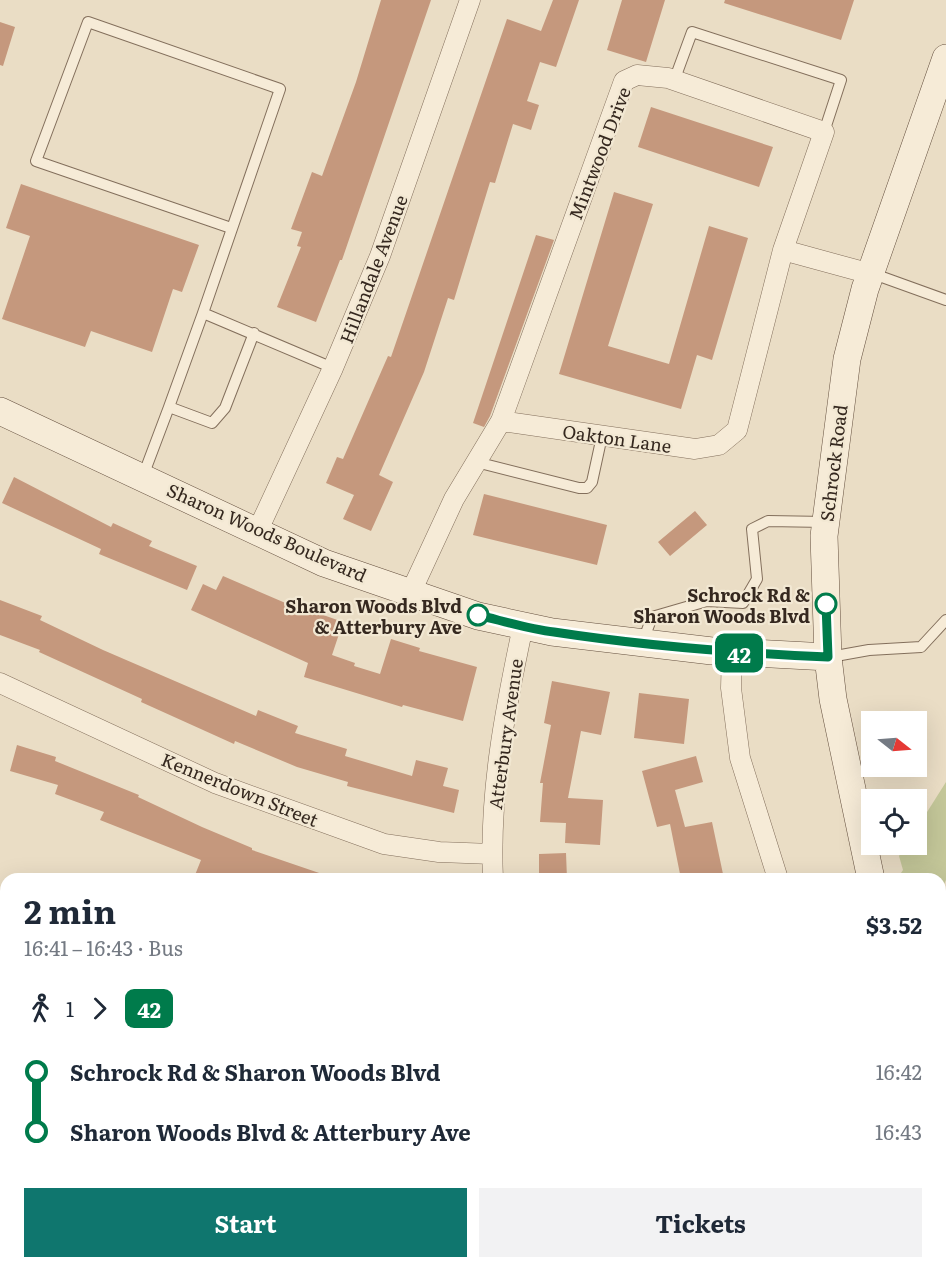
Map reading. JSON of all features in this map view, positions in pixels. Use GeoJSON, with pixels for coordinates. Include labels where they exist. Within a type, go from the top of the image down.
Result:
{"type":"FeatureCollection","features":[{"type":"Feature","properties":{"kind":"street","name":"Hillandale Avenue"},"geometry":{"type":"LineString","coordinates":[[258,530],[333,368],[380,256],[470,0]]}},
{"type":"Feature","properties":{"kind":"street","name":"Schrock Road"},"geometry":{"type":"LineString","coordinates":[[870,872],[845,765],[828,657],[825,522],[846,359],[871,274],[946,59]]}},
{"type":"Feature","properties":{"kind":"street","name":"Mintwood Drive"},"geometry":{"type":"LineString","coordinates":[[501,421],[624,81],[637,75],[648,75],[674,81],[824,132]]}},
{"type":"Feature","properties":{"kind":"street","name":"Oakton Lane"},"geometry":{"type":"LineString","coordinates":[[501,421],[695,449],[719,445],[737,430],[783,250],[824,132]]}},
{"type":"Feature","properties":{"kind":"street"},"geometry":{"type":"LineString","coordinates":[[783,250],[871,274]]}},
{"type":"Feature","properties":{"kind":"street","name":"Sharon Woods Boulevard"},"geometry":{"type":"LineString","coordinates":[[0,411],[324,562],[410,594],[478,615],[552,632],[642,643],[732,652],[828,657]]}},
{"type":"Feature","properties":{"kind":"street"},"geometry":{"type":"LineString","coordinates":[[410,594],[454,499],[501,421]]}},
{"type":"Feature","properties":{"kind":"street","name":"Atterbury Avenue"},"geometry":{"type":"LineString","coordinates":[[493,873],[497,767],[523,626]]}},
{"type":"Feature","properties":{"kind":"street"},"geometry":{"type":"LineString","coordinates":[[732,652],[731,688],[740,758],[776,873]]}},
{"type":"Feature","properties":{"kind":"street","name":"Kennerdown Street"},"geometry":{"type":"LineString","coordinates":[[0,683],[215,783],[384,844],[439,852],[492,854]]}},
{"type":"Feature","properties":{"kind":"lane"},"geometry":{"type":"LineString","coordinates":[[143,476],[203,313],[280,89],[88,22],[36,161],[231,228]]}},
{"type":"Feature","properties":{"kind":"lane"},"geometry":{"type":"LineString","coordinates":[[674,81],[692,32],[841,80],[824,132]]}},
{"type":"Feature","properties":{"kind":"lane"},"geometry":{"type":"LineString","coordinates":[[871,274],[946,300]]}},
{"type":"Feature","properties":{"kind":"lane"},"geometry":{"type":"LineString","coordinates":[[203,313],[333,368]]}},
{"type":"Feature","properties":{"kind":"lane"},"geometry":{"type":"LineString","coordinates":[[169,407],[212,423],[225,408],[254,333]]}},
{"type":"Feature","properties":{"kind":"lane"},"geometry":{"type":"LineString","coordinates":[[476,462],[579,488],[587,488],[592,482],[602,436]]}},
{"type":"Feature","properties":{"kind":"lane"},"geometry":{"type":"LineString","coordinates":[[642,643],[652,617],[707,601],[742,603],[757,579],[752,529],[768,521],[825,522]]}},
{"type":"Feature","properties":{"kind":"lane"},"geometry":{"type":"LineString","coordinates":[[828,657],[868,650],[921,646],[946,620]]}},
{"type":"Feature","properties":{"kind":"green space"},"geometry":{"type":"Polygon","coordinates":[[[946,782],[946,873],[901,873],[903,870],[899,856],[927,855],[927,812],[946,782]]]}},
{"type":"Feature","properties":{"kind":"building"},"geometry":{"type":"Polygon","coordinates":[[[381,0],[431,0],[342,260],[340,260],[316,322],[277,307],[301,247],[297,246],[302,232],[291,229],[312,172],[322,176],[356,82],[381,0]]]}},
{"type":"Feature","properties":{"kind":"building"},"geometry":{"type":"Polygon","coordinates":[[[553,0],[579,0],[556,67],[540,62],[527,101],[539,105],[531,130],[513,124],[495,183],[490,182],[454,300],[448,298],[424,372],[379,475],[393,482],[371,531],[343,519],[354,495],[326,483],[337,457],[343,459],[388,356],[391,357],[507,19],[541,31],[553,0]]]}},
{"type":"Feature","properties":{"kind":"building"},"geometry":{"type":"Polygon","coordinates":[[[622,0],[665,0],[646,62],[607,50],[622,0]]]}},
{"type":"Feature","properties":{"kind":"building"},"geometry":{"type":"Polygon","coordinates":[[[725,0],[854,0],[841,40],[724,3],[725,0]]]}},
{"type":"Feature","properties":{"kind":"building"},"geometry":{"type":"Polygon","coordinates":[[[0,22],[15,27],[3,66],[0,65],[0,22]]]}},
{"type":"Feature","properties":{"kind":"building"},"geometry":{"type":"Polygon","coordinates":[[[651,107],[773,147],[759,187],[638,147],[651,107]]]}},
{"type":"Feature","properties":{"kind":"building"},"geometry":{"type":"Polygon","coordinates":[[[21,184],[199,245],[182,292],[173,289],[152,352],[91,331],[85,347],[2,319],[30,236],[6,228],[21,184]]]}},
{"type":"Feature","properties":{"kind":"building"},"geometry":{"type":"Polygon","coordinates":[[[614,192],[653,204],[608,346],[669,364],[709,226],[748,238],[712,360],[697,355],[681,409],[559,374],[614,192]]]}},
{"type":"Feature","properties":{"kind":"building"},"geometry":{"type":"Polygon","coordinates":[[[536,235],[554,240],[484,427],[473,423],[536,235]]]}},
{"type":"Feature","properties":{"kind":"building"},"geometry":{"type":"Polygon","coordinates":[[[14,477],[111,527],[113,523],[152,541],[149,546],[197,566],[187,590],[99,554],[101,549],[2,503],[14,477]]]}},
{"type":"Feature","properties":{"kind":"building"},"geometry":{"type":"Polygon","coordinates":[[[484,494],[607,525],[597,565],[473,535],[484,494]]]}},
{"type":"Feature","properties":{"kind":"building"},"geometry":{"type":"Polygon","coordinates":[[[695,511],[707,525],[670,556],[658,542],[695,511]]]}},
{"type":"Feature","properties":{"kind":"building"},"geometry":{"type":"Polygon","coordinates":[[[223,576],[311,614],[312,611],[343,622],[332,655],[355,663],[354,666],[380,674],[391,639],[420,648],[419,651],[477,667],[463,721],[403,705],[402,707],[304,677],[308,663],[191,610],[203,584],[216,590],[223,576]]]}},
{"type":"Feature","properties":{"kind":"building"},"geometry":{"type":"Polygon","coordinates":[[[0,600],[42,616],[40,620],[103,650],[256,716],[258,710],[298,726],[295,733],[347,749],[345,756],[412,776],[416,760],[448,768],[443,786],[459,790],[454,813],[347,786],[348,782],[297,767],[235,741],[234,744],[141,702],[142,699],[39,652],[40,650],[0,635],[0,600]]]}},
{"type":"Feature","properties":{"kind":"building"},"geometry":{"type":"Polygon","coordinates":[[[552,681],[610,692],[601,735],[581,731],[568,798],[603,800],[600,845],[565,843],[566,823],[540,822],[543,783],[540,783],[551,725],[544,723],[552,681]]]}},
{"type":"Feature","properties":{"kind":"building"},"geometry":{"type":"Polygon","coordinates":[[[639,693],[689,699],[684,744],[634,738],[639,693]]]}},
{"type":"Feature","properties":{"kind":"building"},"geometry":{"type":"Polygon","coordinates":[[[17,745],[56,757],[55,761],[139,795],[138,797],[252,848],[252,850],[319,873],[196,873],[201,860],[100,820],[104,812],[55,794],[58,785],[10,771],[17,745]]]}},
{"type":"Feature","properties":{"kind":"building"},"geometry":{"type":"Polygon","coordinates":[[[696,756],[703,782],[675,790],[685,827],[712,822],[723,873],[680,873],[670,824],[657,827],[642,771],[696,756]]]}},
{"type":"Feature","properties":{"kind":"building"},"geometry":{"type":"Polygon","coordinates":[[[566,853],[567,873],[539,873],[539,854],[566,853]]]}},
{"type":"Feature","properties":{"kind":"bus line","name":"42"},"geometry":{"type":"LineString","coordinates":[[478,615],[552,632],[597,638],[712,651],[828,657],[826,604]]}},
{"type":"Feature","properties":{"kind":"place","name":"Schrock Rd & Sharon Woods Blvd"},"geometry":{"type":"Point","coordinates":[826,604]}},
{"type":"Feature","properties":{"kind":"place","name":"Sharon Woods Blvd & Atterbury Ave"},"geometry":{"type":"Point","coordinates":[478,615]}}]}
